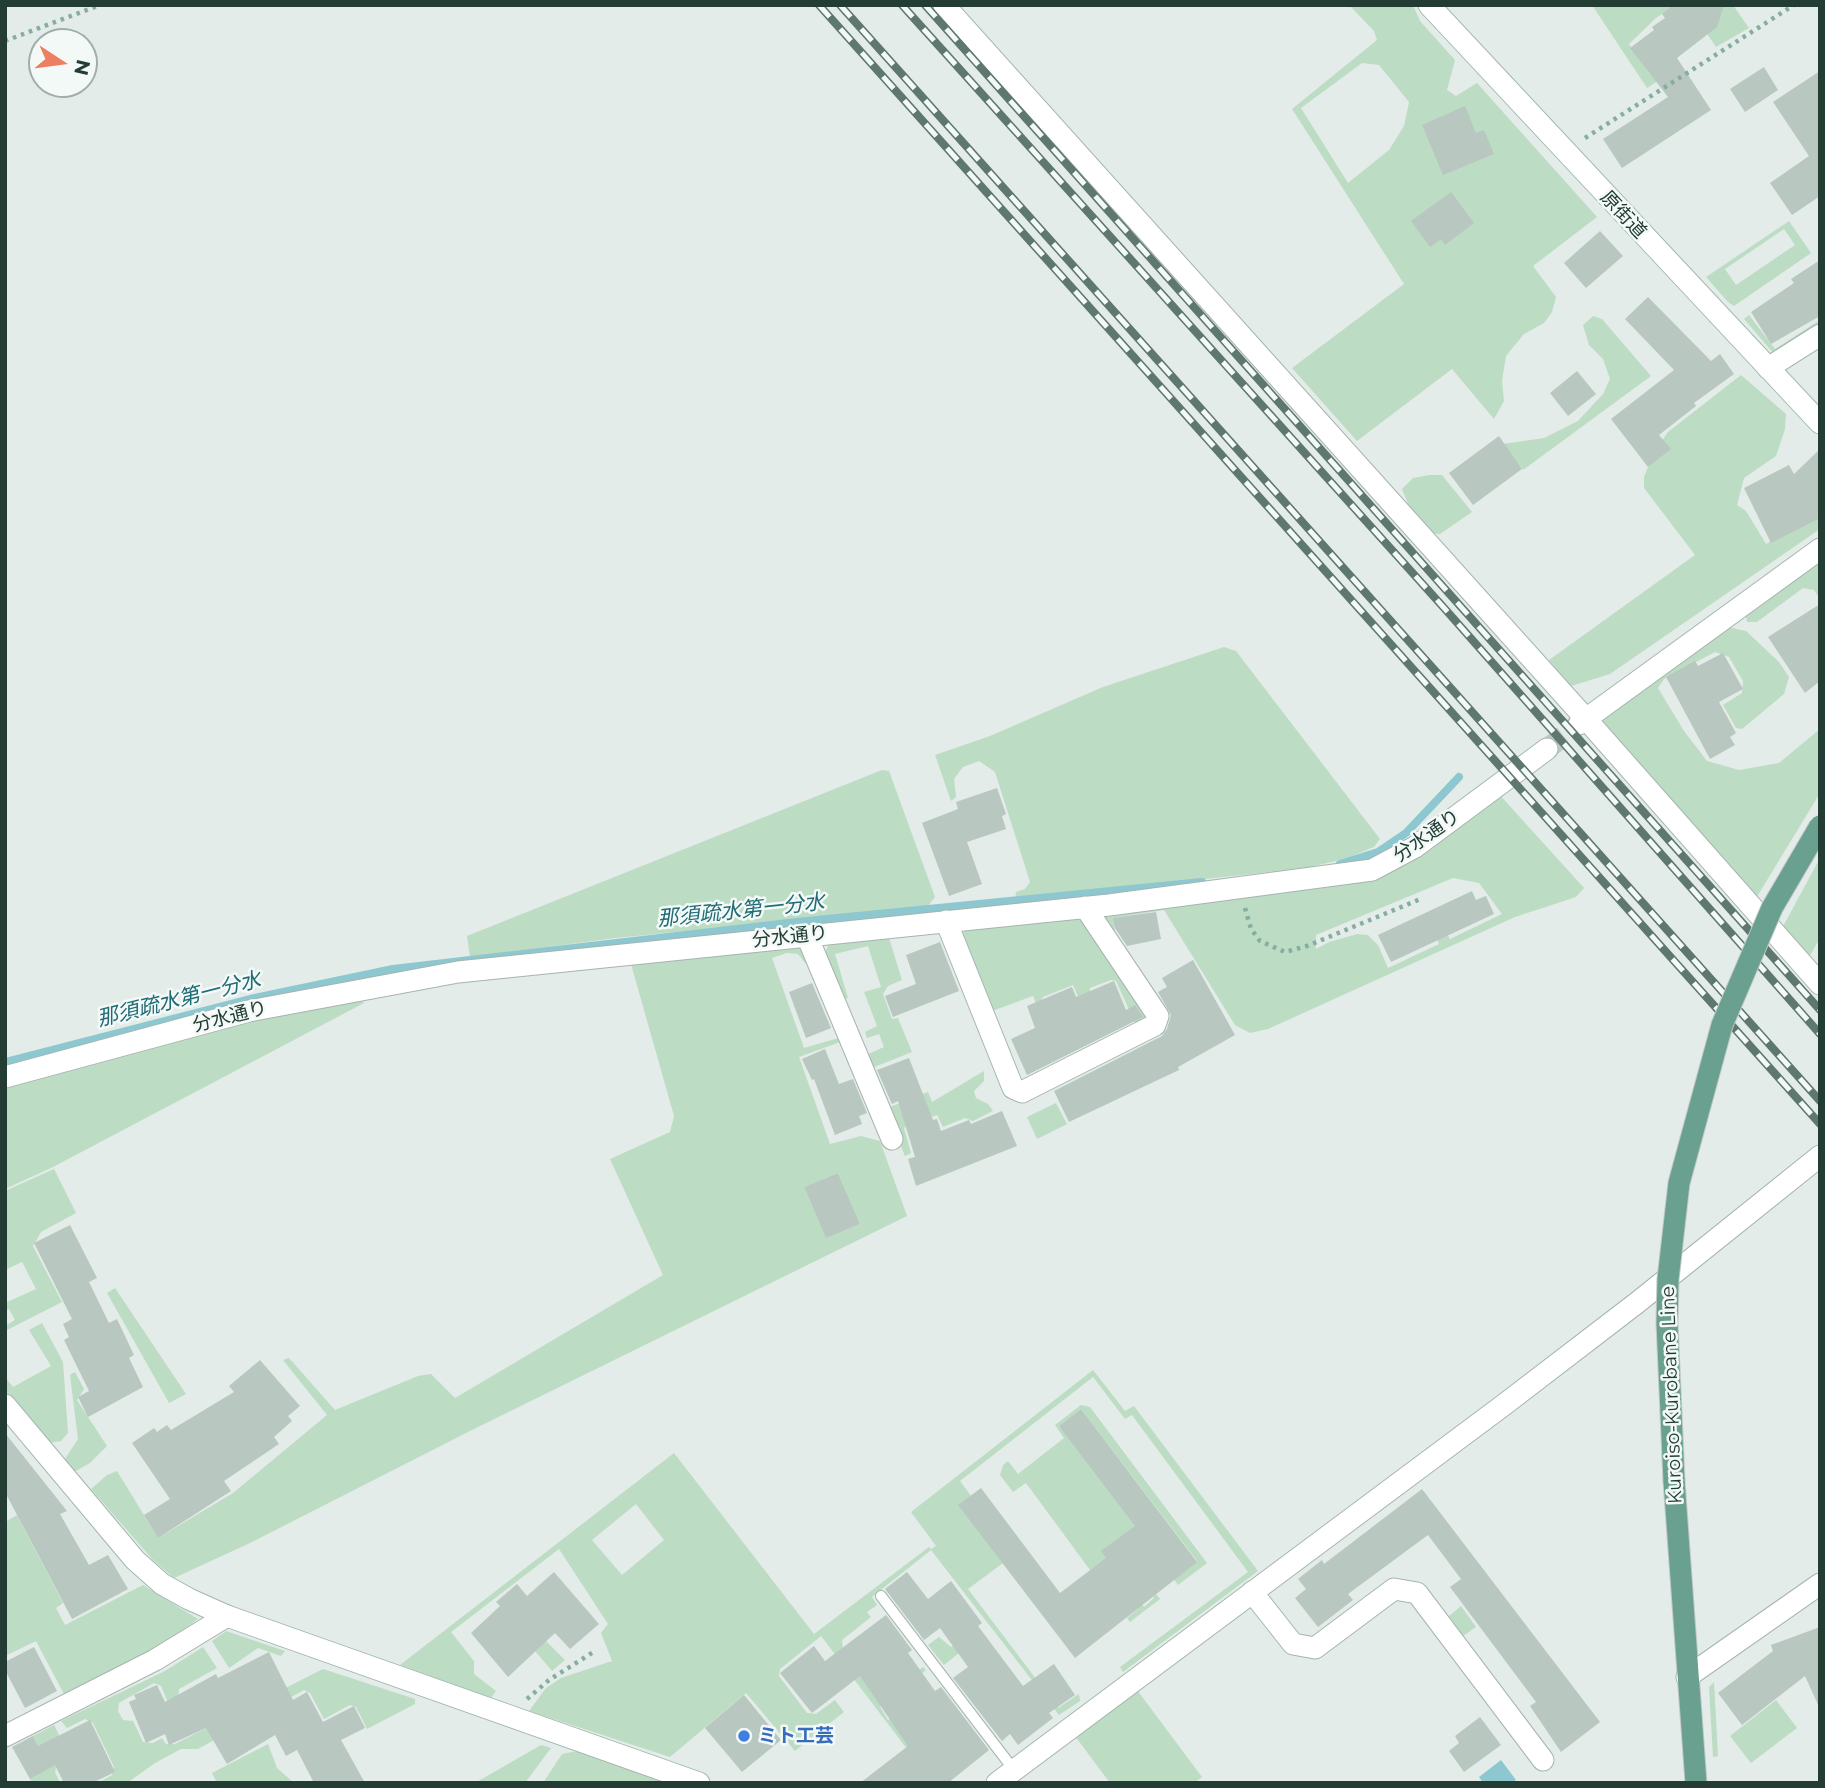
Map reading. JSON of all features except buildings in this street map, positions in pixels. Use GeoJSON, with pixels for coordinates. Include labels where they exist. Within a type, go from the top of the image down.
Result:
{"type":"FeatureCollection","features":[{"type":"Feature","properties":{"kind":"main road","name":"Kuroiso-Kurobane Line"},"geometry":{"type":"LineString","coordinates":[[1696,1783],[1674,1481],[1667,1323],[1668,1279],[1679,1183],[1708,1072],[1727,1013],[1772,908],[1820,826]]}},
{"type":"Feature","properties":{"kind":"street"},"geometry":{"type":"LineString","coordinates":[[944,5],[1820,984]]}},
{"type":"Feature","properties":{"kind":"street","name":"原街道"},"geometry":{"type":"LineString","coordinates":[[1429,5],[1820,423]]}},
{"type":"Feature","properties":{"kind":"street"},"geometry":{"type":"LineString","coordinates":[[1768,368],[1820,335]]}},
{"type":"Feature","properties":{"kind":"street"},"geometry":{"type":"LineString","coordinates":[[1582,721],[1820,549]]}},
{"type":"Feature","properties":{"kind":"street","name":"分水通り"},"geometry":{"type":"LineString","coordinates":[[5,1077],[249,1011],[421,978],[1085,907],[1372,870],[1393,861],[1547,748]]}},
{"type":"Feature","properties":{"kind":"street"},"geometry":{"type":"LineString","coordinates":[[946,921],[1013,1088],[1022,1092],[1155,1025],[1157,1016],[1085,907]]}},
{"type":"Feature","properties":{"kind":"street"},"geometry":{"type":"LineString","coordinates":[[807,936],[892,1139]]}},
{"type":"Feature","properties":{"kind":"street"},"geometry":{"type":"LineString","coordinates":[[1005,1777],[1627,1311],[1820,1156]]}},
{"type":"Feature","properties":{"kind":"street"},"geometry":{"type":"LineString","coordinates":[[5,1405],[135,1560],[162,1584],[227,1616],[699,1783]]}},
{"type":"Feature","properties":{"kind":"street"},"geometry":{"type":"LineString","coordinates":[[1687,1677],[1820,1584]]}},
{"type":"Feature","properties":{"kind":"street"},"geometry":{"type":"LineString","coordinates":[[1252,1592],[1293,1644],[1315,1648],[1394,1589],[1417,1593],[1544,1760]]}},
{"type":"Feature","properties":{"kind":"street"},"geometry":{"type":"LineString","coordinates":[[5,1736],[155,1660],[227,1616]]}},
{"type":"Feature","properties":{"kind":"lane"},"geometry":{"type":"LineString","coordinates":[[881,1596],[1005,1777]]}},
{"type":"Feature","properties":{"kind":"path"},"geometry":{"type":"LineString","coordinates":[[5,41],[100,5]]}},
{"type":"Feature","properties":{"kind":"path"},"geometry":{"type":"LineString","coordinates":[[1564,151],[1794,5]]}},
{"type":"Feature","properties":{"kind":"path"},"geometry":{"type":"LineString","coordinates":[[1242,888],[1251,929],[1260,941],[1285,951],[1307,946],[1423,898]]}},
{"type":"Feature","properties":{"kind":"path"},"geometry":{"type":"LineString","coordinates":[[508,1716],[549,1680],[595,1651]]}},
{"type":"Feature","properties":{"kind":"green space"},"geometry":{"type":"Polygon","coordinates":[[[1349,5],[1413,5],[1420,21],[1455,60],[1447,90],[1456,96],[1477,83],[1597,217],[1533,266],[1556,297],[1552,312],[1544,323],[1524,334],[1506,356],[1502,381],[1504,401],[1494,419],[1452,369],[1357,441],[1292,368],[1404,284],[1292,109],[1377,40],[1374,31],[1349,5]],[[1362,63],[1301,108],[1348,183],[1389,150],[1404,126],[1409,102],[1379,65],[1362,63]]]}},
{"type":"Feature","properties":{"kind":"green space"},"geometry":{"type":"Polygon","coordinates":[[[1592,5],[1675,5],[1656,18],[1629,44],[1649,73],[1667,63],[1681,66],[1647,88],[1592,5]]]}},
{"type":"Feature","properties":{"kind":"green space"},"geometry":{"type":"Polygon","coordinates":[[[1688,5],[1733,5],[1749,28],[1716,47],[1688,5]]]}},
{"type":"Feature","properties":{"kind":"green space"},"geometry":{"type":"Polygon","coordinates":[[[1789,221],[1811,253],[1734,306],[1706,277],[1789,221]],[[1784,229],[1725,269],[1736,285],[1795,245],[1784,229]]]}},
{"type":"Feature","properties":{"kind":"green space"},"geometry":{"type":"Polygon","coordinates":[[[1749,315],[1775,349],[1820,320],[1820,325],[1774,354],[1744,319],[1749,315]]]}},
{"type":"Feature","properties":{"kind":"green space"},"geometry":{"type":"Polygon","coordinates":[[[1593,316],[1602,319],[1651,376],[1523,470],[1503,444],[1544,438],[1578,421],[1603,394],[1610,379],[1603,359],[1589,345],[1583,325],[1593,316]]]}},
{"type":"Feature","properties":{"kind":"green space"},"geometry":{"type":"Polygon","coordinates":[[[1741,375],[1786,414],[1785,429],[1776,456],[1744,478],[1737,505],[1746,511],[1766,544],[1820,512],[1820,529],[1610,674],[1571,686],[1549,660],[1695,555],[1644,488],[1644,477],[1654,452],[1668,432],[1741,375]]]}},
{"type":"Feature","properties":{"kind":"green space"},"geometry":{"type":"Polygon","coordinates":[[[1442,475],[1472,512],[1440,534],[1431,533],[1412,513],[1402,489],[1413,478],[1442,475]]]}},
{"type":"Feature","properties":{"kind":"green space"},"geometry":{"type":"Polygon","coordinates":[[[1820,558],[1820,599],[1814,590],[1803,588],[1757,622],[1747,622],[1745,611],[1820,558]]]}},
{"type":"Feature","properties":{"kind":"green space"},"geometry":{"type":"Polygon","coordinates":[[[1727,627],[1746,631],[1779,662],[1789,677],[1784,694],[1742,729],[1736,728],[1723,705],[1742,693],[1743,681],[1729,657],[1715,652],[1664,679],[1658,688],[1684,731],[1707,761],[1739,770],[1779,763],[1820,729],[1820,793],[1755,900],[1597,720],[1727,627]]]}},
{"type":"Feature","properties":{"kind":"green space"},"geometry":{"type":"Polygon","coordinates":[[[1224,647],[1236,651],[1380,839],[1374,847],[1345,859],[1305,868],[1015,900],[1016,892],[1025,889],[1030,882],[995,772],[979,761],[963,767],[954,779],[956,797],[951,801],[935,755],[990,736],[1103,687],[1224,647]]]}},
{"type":"Feature","properties":{"kind":"green space"},"geometry":{"type":"Polygon","coordinates":[[[882,770],[889,771],[935,897],[927,907],[616,938],[470,957],[467,936],[882,770]]]}},
{"type":"Feature","properties":{"kind":"green space"},"geometry":{"type":"Polygon","coordinates":[[[1498,793],[1584,888],[1576,897],[1515,917],[1268,1029],[1250,1033],[1235,1025],[1164,910],[1114,918],[1115,930],[1110,932],[1105,919],[1109,912],[1370,879],[1498,793]],[[1453,878],[1316,935],[1316,949],[1329,942],[1357,934],[1368,935],[1378,945],[1388,968],[1439,944],[1428,919],[1437,916],[1450,939],[1502,914],[1479,883],[1453,878]]]}},
{"type":"Feature","properties":{"kind":"green space"},"geometry":{"type":"Polygon","coordinates":[[[1820,858],[1820,938],[1811,954],[1804,958],[1780,932],[1820,858]]]}},
{"type":"Feature","properties":{"kind":"green space"},"geometry":{"type":"Polygon","coordinates":[[[1080,916],[1146,1011],[1145,1019],[1135,1023],[1116,981],[1111,980],[1090,988],[1088,1020],[1073,985],[1043,997],[1041,1002],[1048,1034],[1033,996],[992,1011],[961,937],[965,930],[1080,916]]]}},
{"type":"Feature","properties":{"kind":"green space"},"geometry":{"type":"Polygon","coordinates":[[[889,938],[902,980],[888,986],[883,994],[892,1019],[898,1018],[912,1052],[872,1068],[866,1055],[884,1047],[879,1034],[867,1038],[865,1032],[877,1026],[864,992],[881,987],[868,946],[835,954],[848,998],[841,1000],[825,952],[829,944],[889,938]]]}},
{"type":"Feature","properties":{"kind":"green space"},"geometry":{"type":"Polygon","coordinates":[[[804,944],[813,961],[806,964],[798,954],[787,953],[772,958],[804,1048],[842,1037],[840,1042],[799,1057],[830,1144],[861,1136],[880,1141],[907,1216],[470,1431],[250,1543],[174,1578],[153,1560],[91,1489],[107,1475],[117,1471],[158,1538],[233,1493],[327,1415],[283,1360],[289,1358],[335,1410],[418,1376],[431,1374],[455,1398],[663,1275],[610,1159],[670,1132],[674,1116],[631,964],[804,944]],[[838,1173],[804,1187],[820,1224],[837,1217],[843,1231],[860,1224],[838,1173]]]}},
{"type":"Feature","properties":{"kind":"green space"},"geometry":{"type":"Polygon","coordinates":[[[361,998],[364,1003],[53,1167],[5,1189],[5,1081],[245,1021],[361,998]]]}},
{"type":"Feature","properties":{"kind":"green space"},"geometry":{"type":"Polygon","coordinates":[[[984,1071],[984,1081],[974,1091],[976,1098],[988,1104],[993,1111],[973,1121],[965,1118],[943,1127],[937,1115],[908,1125],[904,1128],[911,1153],[905,1156],[885,1109],[928,1092],[932,1102],[984,1071]]]}},
{"type":"Feature","properties":{"kind":"green space"},"geometry":{"type":"Polygon","coordinates":[[[1056,1103],[1067,1124],[1037,1139],[1027,1117],[1056,1103]]]}},
{"type":"Feature","properties":{"kind":"green space"},"geometry":{"type":"Polygon","coordinates":[[[54,1169],[76,1213],[41,1232],[33,1246],[62,1302],[5,1331],[5,1326],[15,1320],[9,1309],[5,1311],[5,1303],[36,1289],[22,1262],[5,1270],[5,1191],[54,1169]]]}},
{"type":"Feature","properties":{"kind":"green space"},"geometry":{"type":"Polygon","coordinates":[[[115,1288],[186,1394],[169,1403],[107,1293],[115,1288]]]}},
{"type":"Feature","properties":{"kind":"green space"},"geometry":{"type":"Polygon","coordinates":[[[42,1323],[63,1362],[68,1433],[61,1441],[49,1443],[5,1390],[5,1377],[13,1387],[51,1366],[29,1330],[42,1323]]]}},
{"type":"Feature","properties":{"kind":"green space"},"geometry":{"type":"Polygon","coordinates":[[[1093,1370],[1125,1411],[1134,1406],[1258,1571],[1123,1672],[1120,1667],[1248,1572],[1132,1415],[1125,1419],[1093,1377],[960,1481],[971,1496],[1003,1563],[968,1589],[1058,1708],[1079,1694],[1080,1701],[1059,1715],[931,1550],[872,1597],[877,1605],[867,1612],[871,1617],[842,1640],[843,1649],[883,1697],[923,1667],[926,1670],[880,1707],[888,1720],[896,1715],[933,1783],[821,1636],[780,1669],[779,1676],[807,1713],[816,1714],[835,1700],[844,1712],[795,1751],[746,1693],[670,1757],[529,1711],[546,1688],[561,1678],[612,1661],[601,1633],[608,1624],[559,1549],[451,1632],[474,1661],[474,1674],[496,1691],[491,1698],[400,1665],[674,1453],[814,1634],[929,1547],[931,1549],[936,1546],[911,1512],[1093,1370]],[[636,1504],[592,1540],[622,1575],[664,1540],[636,1504]]]}},
{"type":"Feature","properties":{"kind":"green space"},"geometry":{"type":"Polygon","coordinates":[[[75,1372],[84,1389],[77,1400],[107,1446],[90,1463],[74,1472],[65,1459],[78,1439],[70,1375],[75,1372]]]}},
{"type":"Feature","properties":{"kind":"green space"},"geometry":{"type":"Polygon","coordinates":[[[1081,1405],[1090,1407],[1207,1563],[1178,1585],[1169,1572],[1150,1587],[1160,1599],[1130,1622],[1127,1618],[1138,1609],[1102,1562],[1090,1570],[1026,1483],[1013,1492],[1000,1475],[1003,1465],[1008,1461],[1018,1474],[1064,1438],[1055,1425],[1081,1405]],[[1081,1409],[1059,1426],[1197,1562],[1197,1561],[1081,1409]],[[1113,1543],[1102,1552],[1144,1607],[1154,1598],[1113,1543]]]}},
{"type":"Feature","properties":{"kind":"green space"},"geometry":{"type":"Polygon","coordinates":[[[17,1515],[63,1603],[56,1608],[65,1625],[143,1585],[198,1619],[159,1647],[64,1694],[36,1641],[5,1656],[5,1522],[17,1515]]]}},
{"type":"Feature","properties":{"kind":"green space"},"geometry":{"type":"Polygon","coordinates":[[[1461,1606],[1476,1627],[1463,1636],[1449,1616],[1461,1606]]]}},
{"type":"Feature","properties":{"kind":"green space"},"geometry":{"type":"Polygon","coordinates":[[[502,1612],[523,1618],[565,1660],[552,1671],[502,1612]]]}},
{"type":"Feature","properties":{"kind":"green space"},"geometry":{"type":"Polygon","coordinates":[[[226,1631],[285,1651],[281,1656],[258,1648],[229,1668],[212,1641],[226,1631]]]}},
{"type":"Feature","properties":{"kind":"green space"},"geometry":{"type":"Polygon","coordinates":[[[939,1637],[951,1647],[965,1638],[964,1649],[944,1665],[928,1645],[939,1637]]]}},
{"type":"Feature","properties":{"kind":"green space"},"geometry":{"type":"Polygon","coordinates":[[[203,1647],[217,1668],[179,1689],[175,1719],[161,1686],[154,1683],[119,1703],[118,1711],[123,1720],[133,1721],[143,1742],[153,1743],[162,1738],[166,1744],[175,1744],[323,1669],[415,1699],[415,1704],[367,1729],[356,1707],[350,1705],[324,1719],[310,1693],[304,1690],[198,1749],[181,1749],[127,1783],[98,1783],[112,1775],[114,1767],[93,1723],[85,1719],[67,1728],[61,1721],[165,1671],[203,1647]]]}},
{"type":"Feature","properties":{"kind":"green space"},"geometry":{"type":"Polygon","coordinates":[[[1714,1682],[1718,1756],[1713,1757],[1709,1687],[1714,1682]]]}},
{"type":"Feature","properties":{"kind":"green space"},"geometry":{"type":"Polygon","coordinates":[[[1137,1690],[1202,1777],[1194,1783],[1110,1783],[1075,1736],[1137,1690]]]}},
{"type":"Feature","properties":{"kind":"green space"},"geometry":{"type":"Polygon","coordinates":[[[1776,1700],[1797,1728],[1751,1763],[1730,1736],[1776,1700]]]}},
{"type":"Feature","properties":{"kind":"green space"},"geometry":{"type":"Polygon","coordinates":[[[54,1725],[68,1753],[57,1764],[55,1772],[60,1783],[32,1783],[30,1779],[40,1773],[46,1762],[33,1736],[54,1725]]]}},
{"type":"Feature","properties":{"kind":"green space"},"geometry":{"type":"Polygon","coordinates":[[[268,1744],[277,1768],[294,1783],[217,1783],[212,1773],[268,1744]]]}},
{"type":"Feature","properties":{"kind":"green space"},"geometry":{"type":"Polygon","coordinates":[[[541,1745],[551,1748],[525,1783],[475,1783],[541,1745]]]}},
{"type":"Feature","properties":{"kind":"green space"},"geometry":{"type":"Polygon","coordinates":[[[577,1751],[668,1783],[543,1783],[562,1754],[577,1751]]]}},
{"type":"Feature","properties":{"kind":"water"},"geometry":{"type":"Polygon","coordinates":[[[1501,1760],[1516,1780],[1512,1783],[1483,1783],[1479,1777],[1501,1760]]]}},
{"type":"Feature","properties":{"kind":"waterway","name":"那須疏水第一分水"},"geometry":{"type":"LineString","coordinates":[[1340,864],[1378,852],[1406,833],[1459,777]]}},
{"type":"Feature","properties":{"kind":"waterway","name":"那須疏水第一分水"},"geometry":{"type":"LineString","coordinates":[[5,1062],[250,999],[393,969],[797,922],[1202,882]]}},
{"type":"Feature","properties":{"kind":"tunnel"},"geometry":{"type":"LineString","coordinates":[[1547,749],[1579,724]]}},
{"type":"Feature","properties":{"kind":"railway"},"geometry":{"type":"LineString","coordinates":[[819,5],[1820,1124]]}},
{"type":"Feature","properties":{"kind":"railway"},"geometry":{"type":"LineString","coordinates":[[840,5],[1820,1101]]}},
{"type":"Feature","properties":{"kind":"railway"},"geometry":{"type":"LineString","coordinates":[[902,5],[1445,609],[1820,1034]]}},
{"type":"Feature","properties":{"kind":"railway"},"geometry":{"type":"LineString","coordinates":[[925,5],[1820,1010]]}},
{"type":"Feature","properties":{"kind":"place","name":"ミト工芸"},"geometry":{"type":"Point","coordinates":[744,1736]}}]}
